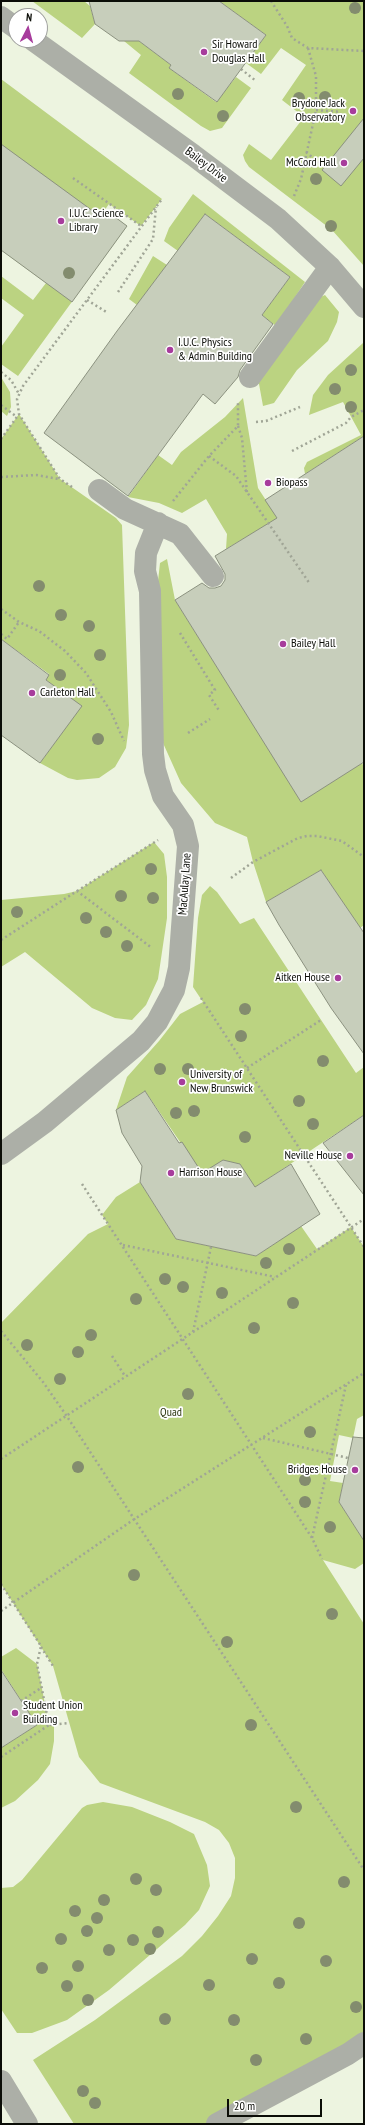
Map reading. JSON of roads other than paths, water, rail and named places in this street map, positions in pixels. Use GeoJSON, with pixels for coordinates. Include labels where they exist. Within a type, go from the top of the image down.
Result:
{"type":"FeatureCollection","features":[{"type":"Feature","properties":{"kind":"street","name":"Bailey Drive"},"geometry":{"type":"LineString","coordinates":[[44,48],[193,155],[278,219],[330,267],[364,307]]}},
{"type":"Feature","properties":{"kind":"street"},"geometry":{"type":"LineString","coordinates":[[250,377],[330,267]]}},
{"type":"Feature","properties":{"kind":"street"},"geometry":{"type":"LineString","coordinates":[[99,490],[125,509],[180,534],[213,576]]}},
{"type":"Feature","properties":{"kind":"street","name":"MacAulay Lane"},"geometry":{"type":"LineString","coordinates":[[1,1154],[45,1122],[110,1069],[141,1041],[157,1022],[174,990],[179,968],[188,846],[183,825],[163,796],[155,770],[153,754],[150,590],[145,571],[146,553],[150,537],[158,523]]}},
{"type":"Feature","properties":{"kind":"street"},"geometry":{"type":"LineString","coordinates":[[217,2124],[348,2054],[364,2043]]}},
{"type":"Feature","properties":{"kind":"street"},"geometry":{"type":"LineString","coordinates":[[1,2081],[27,2124]]}},
{"type":"Feature","properties":{"kind":"place","name":"Sir Howard Douglas Hall"},"geometry":{"type":"Point","coordinates":[204,52]}},
{"type":"Feature","properties":{"kind":"place","name":"Brydone Jack Observatory"},"geometry":{"type":"Point","coordinates":[353,111]}},
{"type":"Feature","properties":{"kind":"place","name":"McCord Hall"},"geometry":{"type":"Point","coordinates":[344,163]}},
{"type":"Feature","properties":{"kind":"place","name":"I.U.C. Science Library"},"geometry":{"type":"Point","coordinates":[61,221]}},
{"type":"Feature","properties":{"kind":"place","name":"I.U.C. Physics & Admin Building"},"geometry":{"type":"Point","coordinates":[170,350]}},
{"type":"Feature","properties":{"kind":"place","name":"Biopass"},"geometry":{"type":"Point","coordinates":[268,483]}},
{"type":"Feature","properties":{"kind":"place","name":"Bailey Hall"},"geometry":{"type":"Point","coordinates":[283,644]}},
{"type":"Feature","properties":{"kind":"place","name":"Carleton Hall"},"geometry":{"type":"Point","coordinates":[32,693]}},
{"type":"Feature","properties":{"kind":"place","name":"Aitken House"},"geometry":{"type":"Point","coordinates":[338,978]}},
{"type":"Feature","properties":{"kind":"place","name":"University of New Brunswick"},"geometry":{"type":"Point","coordinates":[182,1082]}},
{"type":"Feature","properties":{"kind":"place","name":"Neville House"},"geometry":{"type":"Point","coordinates":[350,1156]}},
{"type":"Feature","properties":{"kind":"place","name":"Harrison House"},"geometry":{"type":"Point","coordinates":[171,1173]}},
{"type":"Feature","properties":{"kind":"place","name":"Bridges House"},"geometry":{"type":"Point","coordinates":[355,1470]}},
{"type":"Feature","properties":{"kind":"place","name":"Student Union Building"},"geometry":{"type":"Point","coordinates":[15,1713]}},
{"type":"Feature","properties":{"kind":"park label","name":"Quad"},"geometry":{"type":"Point","coordinates":[171,1413]}}]}
